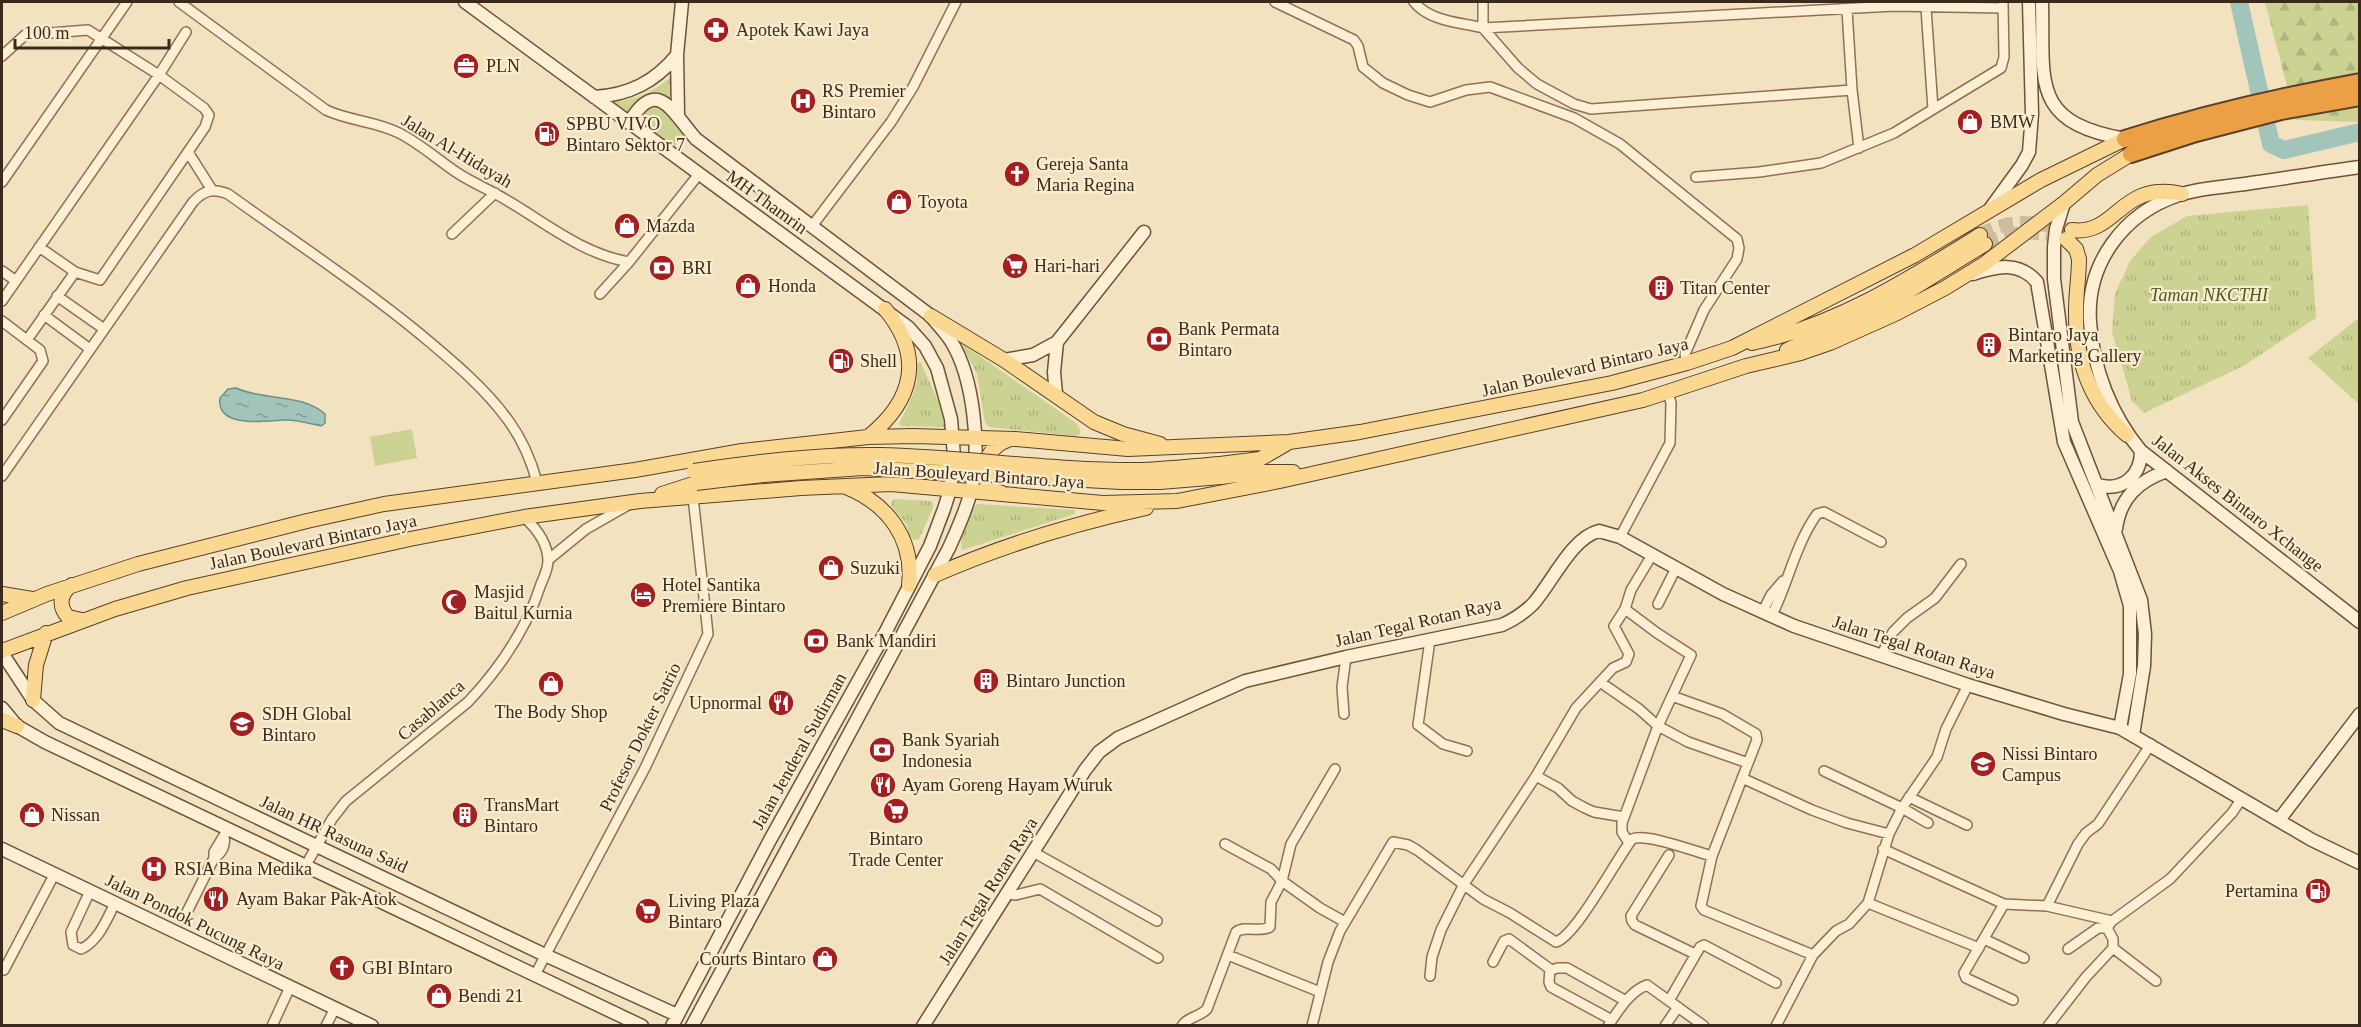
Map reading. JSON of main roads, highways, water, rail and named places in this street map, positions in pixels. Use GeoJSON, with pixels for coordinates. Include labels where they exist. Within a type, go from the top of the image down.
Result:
{"type":"FeatureCollection","features":[{"type":"Feature","properties":{"kind":"highway"},"geometry":{"type":"LineString","coordinates":[[2128,146],[2193,117],[2239,114],[2360,82]]}},
{"type":"Feature","properties":{"kind":"highway"},"geometry":{"type":"LineString","coordinates":[[2280,104],[2360,97]]}},
{"type":"Feature","properties":{"kind":"main road","name":"MH Thamrin"},"geometry":{"type":"LineString","coordinates":[[465,2],[908,327],[925,346],[937,368],[946,396],[954,456],[950,490]]}},
{"type":"Feature","properties":{"kind":"main road"},"geometry":{"type":"LineString","coordinates":[[678,114],[677,55],[682,2]]}},
{"type":"Feature","properties":{"kind":"main road"},"geometry":{"type":"LineString","coordinates":[[1989,210],[2029,152],[2032,114],[2030,2]]}},
{"type":"Feature","properties":{"kind":"main road"},"geometry":{"type":"LineString","coordinates":[[2042,2],[2044,80],[2048,96],[2060,113],[2074,125],[2128,146]]}},
{"type":"Feature","properties":{"kind":"main road"},"geometry":{"type":"LineString","coordinates":[[594,97],[626,93],[641,86],[661,73],[677,55]]}},
{"type":"Feature","properties":{"kind":"main road"},"geometry":{"type":"LineString","coordinates":[[629,123],[641,104],[653,99],[678,114]]}},
{"type":"Feature","properties":{"kind":"main road","name":"MH Thamrin"},"geometry":{"type":"LineString","coordinates":[[678,114],[696,139],[931,315],[952,342],[971,401],[975,457],[971,491]]}},
{"type":"Feature","properties":{"kind":"main road","name":"Jalan Boulevard Bintaro Jaya"},"geometry":{"type":"LineString","coordinates":[[2,613],[33,599],[138,564],[384,504],[635,470],[765,447],[868,437],[913,436],[1015,439],[1156,450],[1289,442],[1335,436],[1612,383],[1687,363],[1732,348],[1915,255],[2041,180],[2128,146]]}},
{"type":"Feature","properties":{"kind":"main road","name":"Jalan Boulevard Bintaro Jaya"},"geometry":{"type":"LineString","coordinates":[[635,470],[694,484],[891,484],[1103,503],[1178,501],[1313,473],[1668,393],[1746,366],[1830,344],[1898,313],[1967,275],[2064,203],[2128,146]]}},
{"type":"Feature","properties":{"kind":"main road","name":"Jalan Akses Bintaro Xchange"},"geometry":{"type":"LineString","coordinates":[[2360,167],[2182,194],[2144,210],[2122,230],[2107,249],[2096,272],[2089,311],[2094,351],[2111,406],[2127,435],[2141,451],[2360,622]]}},
{"type":"Feature","properties":{"kind":"main road"},"geometry":{"type":"LineString","coordinates":[[2127,435],[2110,420],[2084,372],[2076,326],[2079,259],[2069,235],[2096,228],[2131,200],[2149,192],[2165,190],[2182,194]]}},
{"type":"Feature","properties":{"kind":"main road"},"geometry":{"type":"LineString","coordinates":[[2064,203],[2056,229],[2054,279],[2072,422],[2098,485],[2130,606],[2130,674],[2120,728]]}},
{"type":"Feature","properties":{"kind":"main road"},"geometry":{"type":"LineString","coordinates":[[1004,360],[1033,355],[1057,342],[1144,232]]}},
{"type":"Feature","properties":{"kind":"main road"},"geometry":{"type":"LineString","coordinates":[[1732,348],[1767,340],[1824,321],[1983,239],[1926,281],[1873,310],[1815,338],[1746,366]]}},
{"type":"Feature","properties":{"kind":"main road"},"geometry":{"type":"LineString","coordinates":[[1967,275],[2008,266],[2020,268],[2037,282],[2060,428],[2068,453],[2110,533],[2141,600],[2145,634],[2144,666],[2133,735]]}},
{"type":"Feature","properties":{"kind":"main road"},"geometry":{"type":"LineString","coordinates":[[2037,282],[2044,275],[2054,279]]}},
{"type":"Feature","properties":{"kind":"main road"},"geometry":{"type":"LineString","coordinates":[[868,437],[884,424],[896,409],[909,376],[907,346],[898,325],[885,309]]}},
{"type":"Feature","properties":{"kind":"main road"},"geometry":{"type":"LineString","coordinates":[[931,315],[1056,394],[1094,422],[1113,431],[1177,447]]}},
{"type":"Feature","properties":{"kind":"main road"},"geometry":{"type":"LineString","coordinates":[[1056,394],[1054,372],[1057,342]]}},
{"type":"Feature","properties":{"kind":"main road"},"geometry":{"type":"LineString","coordinates":[[913,436],[926,445],[933,459],[929,480],[916,486]]}},
{"type":"Feature","properties":{"kind":"main road"},"geometry":{"type":"LineString","coordinates":[[1007,495],[997,492],[988,484],[985,477],[985,461],[988,454],[1000,443],[1015,439]]}},
{"type":"Feature","properties":{"kind":"main road","name":"Jalan Boulevard Bintaro Jaya"},"geometry":{"type":"LineString","coordinates":[[1221,470],[1260,459],[1289,442]]}},
{"type":"Feature","properties":{"kind":"main road"},"geometry":{"type":"LineString","coordinates":[[2098,485],[2112,487],[2126,483],[2139,466],[2141,451]]}},
{"type":"Feature","properties":{"kind":"main road","name":"Jalan Boulevard Bintaro Jaya"},"geometry":{"type":"LineString","coordinates":[[2,652],[84,620],[218,580],[410,538],[524,517],[638,501],[761,462],[848,455],[904,456],[1121,470],[1313,473]]}},
{"type":"Feature","properties":{"kind":"main road"},"geometry":{"type":"LineString","coordinates":[[2110,533],[2130,494],[2152,476],[2167,471]]}},
{"type":"Feature","properties":{"kind":"main road"},"geometry":{"type":"LineString","coordinates":[[840,485],[877,504],[896,524],[909,558],[909,585]]}},
{"type":"Feature","properties":{"kind":"main road","name":"Jalan Jenderal Sudirman"},"geometry":{"type":"LineString","coordinates":[[675,1020],[930,546],[950,490]]}},
{"type":"Feature","properties":{"kind":"main road","name":"Jalan Jenderal Sudirman"},"geometry":{"type":"LineString","coordinates":[[692,1026],[935,575],[949,548],[971,491]]}},
{"type":"Feature","properties":{"kind":"main road"},"geometry":{"type":"LineString","coordinates":[[935,575],[1008,545],[1079,523],[1178,501]]}},
{"type":"Feature","properties":{"kind":"main road","name":"Jalan Tegal Rotan Raya"},"geometry":{"type":"LineString","coordinates":[[929,1024],[1085,770],[1107,745],[1206,697],[1245,681],[1511,621],[1533,603],[1581,540],[1599,531],[1620,537],[1767,615],[1968,685],[2120,728],[2312,840],[2360,862]]}},
{"type":"Feature","properties":{"kind":"main road"},"geometry":{"type":"LineString","coordinates":[[73,585],[66,590],[62,598],[63,610],[72,619],[84,620]]}},
{"type":"Feature","properties":{"kind":"main road"},"geometry":{"type":"LineString","coordinates":[[2,594],[33,599]]}},
{"type":"Feature","properties":{"kind":"main road"},"geometry":{"type":"LineString","coordinates":[[33,700],[36,665],[46,633]]}},
{"type":"Feature","properties":{"kind":"main road","name":"Jalan HR Rasuna Said"},"geometry":{"type":"LineString","coordinates":[[2,652],[33,700],[59,723],[545,955],[675,1020]]}},
{"type":"Feature","properties":{"kind":"main road"},"geometry":{"type":"LineString","coordinates":[[2,708],[17,726]]}},
{"type":"Feature","properties":{"kind":"main road"},"geometry":{"type":"LineString","coordinates":[[2279,820],[2360,714]]}},
{"type":"Feature","properties":{"kind":"main road"},"geometry":{"type":"LineString","coordinates":[[2,720],[140,786],[226,832],[306,865],[642,1026]]}},
{"type":"Feature","properties":{"kind":"main road"},"geometry":{"type":"LineString","coordinates":[[140,786],[150,767]]}},
{"type":"Feature","properties":{"kind":"main road","name":"Jalan Pondok Pucung Raya"},"geometry":{"type":"LineString","coordinates":[[2,849],[372,1026]]}},
{"type":"Feature","properties":{"kind":"main road"},"geometry":{"type":"LineString","coordinates":[[736,904],[744,913],[752,912]]}},
{"type":"Feature","properties":{"kind":"main road"},"geometry":{"type":"LineString","coordinates":[[728,920],[736,921],[743,930]]}},
{"type":"Feature","properties":{"kind":"water"},"geometry":{"type":"Polygon","coordinates":[[[236,388],[258,395],[305,403],[325,414],[325,423],[321,426],[292,420],[255,422],[234,419],[226,415],[221,408],[220,398],[228,389],[236,388]]]}},
{"type":"Feature","properties":{"kind":"waterway"},"geometry":{"type":"LineString","coordinates":[[2239,2],[2271,144],[2284,150],[2360,132]]}},
{"type":"Feature","properties":{"kind":"tunnel"},"geometry":{"type":"LineString","coordinates":[[1980,235],[2015,223],[2072,230]]}},
{"type":"Feature","properties":{"kind":"tunnel"},"geometry":{"type":"LineString","coordinates":[[1985,244],[2004,236],[2025,233],[2046,234],[2066,239]]}},
{"type":"Feature","properties":{"kind":"place","name":"Apotek Kawi Jaya"},"geometry":{"type":"Point","coordinates":[716,30]}},
{"type":"Feature","properties":{"kind":"place","name":"PLN"},"geometry":{"type":"Point","coordinates":[466,66]}},
{"type":"Feature","properties":{"kind":"place","name":"RS Premier Bintaro"},"geometry":{"type":"Point","coordinates":[803,101]}},
{"type":"Feature","properties":{"kind":"place","name":"BMW"},"geometry":{"type":"Point","coordinates":[1970,122]}},
{"type":"Feature","properties":{"kind":"place","name":"SPBU VIVO Bintaro Sektor 7"},"geometry":{"type":"Point","coordinates":[547,134]}},
{"type":"Feature","properties":{"kind":"place","name":"Gereja Santa Maria Regina"},"geometry":{"type":"Point","coordinates":[1017,174]}},
{"type":"Feature","properties":{"kind":"place","name":"Toyota"},"geometry":{"type":"Point","coordinates":[899,202]}},
{"type":"Feature","properties":{"kind":"place","name":"Mazda"},"geometry":{"type":"Point","coordinates":[627,226]}},
{"type":"Feature","properties":{"kind":"place","name":"Hari-hari"},"geometry":{"type":"Point","coordinates":[1015,266]}},
{"type":"Feature","properties":{"kind":"place","name":"BRI"},"geometry":{"type":"Point","coordinates":[662,268]}},
{"type":"Feature","properties":{"kind":"place","name":"Honda"},"geometry":{"type":"Point","coordinates":[748,286]}},
{"type":"Feature","properties":{"kind":"place","name":"Titan Center"},"geometry":{"type":"Point","coordinates":[1661,288]}},
{"type":"Feature","properties":{"kind":"place","name":"Bank Permata Bintaro"},"geometry":{"type":"Point","coordinates":[1159,339]}},
{"type":"Feature","properties":{"kind":"place","name":"Bintaro Jaya Marketing Gallery"},"geometry":{"type":"Point","coordinates":[1989,345]}},
{"type":"Feature","properties":{"kind":"place","name":"Shell"},"geometry":{"type":"Point","coordinates":[841,361]}},
{"type":"Feature","properties":{"kind":"place","name":"Suzuki"},"geometry":{"type":"Point","coordinates":[831,568]}},
{"type":"Feature","properties":{"kind":"place","name":"Hotel Santika Premiere Bintaro"},"geometry":{"type":"Point","coordinates":[643,595]}},
{"type":"Feature","properties":{"kind":"place","name":"Masjid Baitul Kurnia"},"geometry":{"type":"Point","coordinates":[454,602]}},
{"type":"Feature","properties":{"kind":"place","name":"Bank Mandiri"},"geometry":{"type":"Point","coordinates":[816,641]}},
{"type":"Feature","properties":{"kind":"place","name":"Bintaro Junction"},"geometry":{"type":"Point","coordinates":[986,681]}},
{"type":"Feature","properties":{"kind":"place","name":"The Body Shop"},"geometry":{"type":"Point","coordinates":[551,684]}},
{"type":"Feature","properties":{"kind":"place","name":"Upnormal"},"geometry":{"type":"Point","coordinates":[781,703]}},
{"type":"Feature","properties":{"kind":"place","name":"SDH Global Bintaro"},"geometry":{"type":"Point","coordinates":[242,724]}},
{"type":"Feature","properties":{"kind":"place","name":"Bank Syariah Indonesia"},"geometry":{"type":"Point","coordinates":[882,750]}},
{"type":"Feature","properties":{"kind":"place","name":"Nissi Bintaro Campus"},"geometry":{"type":"Point","coordinates":[1983,764]}},
{"type":"Feature","properties":{"kind":"place","name":"Ayam Goreng Hayam Wuruk"},"geometry":{"type":"Point","coordinates":[883,785]}},
{"type":"Feature","properties":{"kind":"place","name":"Bintaro Trade Center"},"geometry":{"type":"Point","coordinates":[896,811]}},
{"type":"Feature","properties":{"kind":"place","name":"Nissan"},"geometry":{"type":"Point","coordinates":[32,815]}},
{"type":"Feature","properties":{"kind":"place","name":"TransMart Bintaro"},"geometry":{"type":"Point","coordinates":[465,815]}},
{"type":"Feature","properties":{"kind":"place","name":"RSIA Bina Medika"},"geometry":{"type":"Point","coordinates":[154,869]}},
{"type":"Feature","properties":{"kind":"place","name":"Pertamina"},"geometry":{"type":"Point","coordinates":[2318,891]}},
{"type":"Feature","properties":{"kind":"place","name":"Ayam Bakar Pak Atok"},"geometry":{"type":"Point","coordinates":[216,899]}},
{"type":"Feature","properties":{"kind":"place","name":"Living Plaza Bintaro"},"geometry":{"type":"Point","coordinates":[648,911]}},
{"type":"Feature","properties":{"kind":"place","name":"Courts Bintaro"},"geometry":{"type":"Point","coordinates":[825,959]}},
{"type":"Feature","properties":{"kind":"place","name":"GBI BIntaro"},"geometry":{"type":"Point","coordinates":[342,968]}},
{"type":"Feature","properties":{"kind":"place","name":"Bendi 21"},"geometry":{"type":"Point","coordinates":[439,996]}},
{"type":"Feature","properties":{"kind":"park label","name":"Taman NKCTHI"},"geometry":{"type":"Point","coordinates":[2209,295]}}]}
